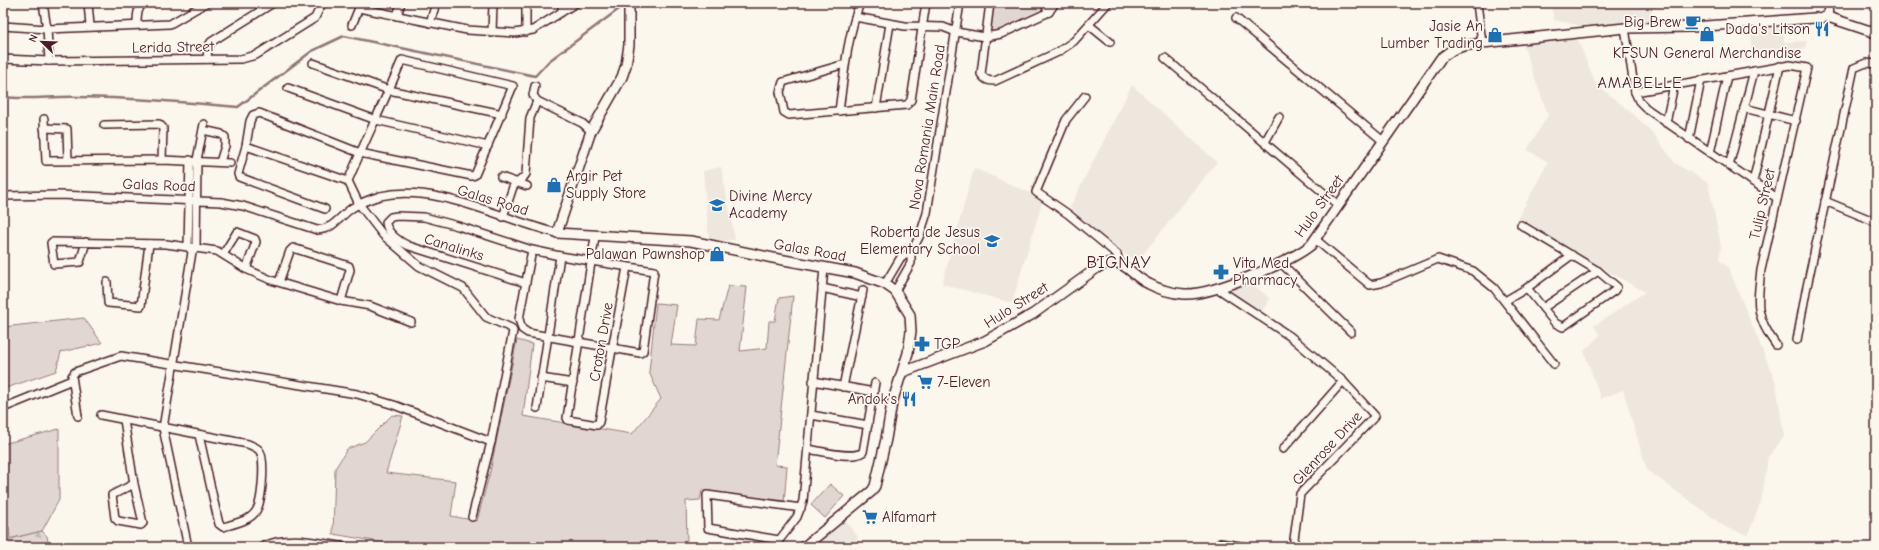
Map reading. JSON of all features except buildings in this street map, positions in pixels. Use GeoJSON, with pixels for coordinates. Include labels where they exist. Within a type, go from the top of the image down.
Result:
{"type":"FeatureCollection","features":[{"type":"Feature","properties":{"kind":"main road"},"geometry":{"type":"LineString","coordinates":[[558,234],[591,131],[622,77],[629,45],[629,3]]}},
{"type":"Feature","properties":{"kind":"main road"},"geometry":{"type":"LineString","coordinates":[[1828,18],[1876,33]]}},
{"type":"Feature","properties":{"kind":"main road","name":"Hulo Street"},"geometry":{"type":"LineString","coordinates":[[902,372],[985,341],[1034,314],[1103,264],[1108,262],[1119,262],[1148,284],[1171,292],[1198,294],[1281,263],[1302,252],[1311,245],[1441,58],[1452,50],[1463,46],[1482,43],[1625,28],[1692,27],[1828,18]]}},
{"type":"Feature","properties":{"kind":"main road","name":"Galas Road"},"geometry":{"type":"LineString","coordinates":[[558,234],[691,241],[855,273],[885,284],[895,291],[910,315],[911,331],[908,353],[892,403],[886,439],[875,486],[872,491],[804,547]]}},
{"type":"Feature","properties":{"kind":"street"},"geometry":{"type":"LineString","coordinates":[[43,3],[47,29],[49,61]]}},
{"type":"Feature","properties":{"kind":"street"},"geometry":{"type":"LineString","coordinates":[[88,3],[90,26]]}},
{"type":"Feature","properties":{"kind":"street"},"geometry":{"type":"LineString","coordinates":[[137,24],[137,13],[141,5],[144,3]]}},
{"type":"Feature","properties":{"kind":"street"},"geometry":{"type":"LineString","coordinates":[[3,26],[47,29],[137,24],[172,24],[206,3]]}},
{"type":"Feature","properties":{"kind":"street"},"geometry":{"type":"LineString","coordinates":[[208,59],[208,47],[211,42],[273,3]]}},
{"type":"Feature","properties":{"kind":"street","name":"Lerida Street"},"geometry":{"type":"LineString","coordinates":[[3,59],[49,61],[241,59],[256,55],[315,18],[322,3]]}},
{"type":"Feature","properties":{"kind":"street"},"geometry":{"type":"LineString","coordinates":[[396,16],[401,3]]}},
{"type":"Feature","properties":{"kind":"street"},"geometry":{"type":"LineString","coordinates":[[430,23],[436,3]]}},
{"type":"Feature","properties":{"kind":"street"},"geometry":{"type":"LineString","coordinates":[[492,33],[493,3]]}},
{"type":"Feature","properties":{"kind":"street"},"geometry":{"type":"LineString","coordinates":[[526,3],[526,32]]}},
{"type":"Feature","properties":{"kind":"street"},"geometry":{"type":"LineString","coordinates":[[562,3],[562,11]]}},
{"type":"Feature","properties":{"kind":"street"},"geometry":{"type":"LineString","coordinates":[[352,25],[360,5],[396,16],[430,23],[492,33],[526,32],[541,26],[576,3]]}},
{"type":"Feature","properties":{"kind":"street"},"geometry":{"type":"LineString","coordinates":[[839,111],[845,64],[855,17],[860,3]]}},
{"type":"Feature","properties":{"kind":"street"},"geometry":{"type":"LineString","coordinates":[[845,64],[783,82],[780,92],[784,112],[786,114],[907,106],[910,103],[926,3]]}},
{"type":"Feature","properties":{"kind":"street","name":"Nova Romania Main Road"},"geometry":{"type":"LineString","coordinates":[[895,291],[912,263],[911,253],[920,235],[927,213],[960,3]]}},
{"type":"Feature","properties":{"kind":"street"},"geometry":{"type":"LineString","coordinates":[[990,3],[981,74],[984,79],[990,81],[995,81],[1058,52],[1074,41],[1108,3]]}},
{"type":"Feature","properties":{"kind":"street"},"geometry":{"type":"LineString","coordinates":[[1044,3],[1049,12]]}},
{"type":"Feature","properties":{"kind":"street"},"geometry":{"type":"LineString","coordinates":[[855,17],[914,27],[944,27],[956,32],[985,37],[1001,34],[1049,12],[1056,3]]}},
{"type":"Feature","properties":{"kind":"street"},"geometry":{"type":"LineString","coordinates":[[1477,3],[1482,43]]}},
{"type":"Feature","properties":{"kind":"street"},"geometry":{"type":"LineString","coordinates":[[1828,3],[1828,18]]}},
{"type":"Feature","properties":{"kind":"street"},"geometry":{"type":"LineString","coordinates":[[1236,18],[1383,141]]}},
{"type":"Feature","properties":{"kind":"street"},"geometry":{"type":"LineString","coordinates":[[876,108],[890,24]]}},
{"type":"Feature","properties":{"kind":"street"},"geometry":{"type":"LineString","coordinates":[[1089,25],[1110,42]]}},
{"type":"Feature","properties":{"kind":"street"},"geometry":{"type":"LineString","coordinates":[[1625,28],[1635,92],[1639,101],[1666,123],[1777,198]]}},
{"type":"Feature","properties":{"kind":"street"},"geometry":{"type":"LineString","coordinates":[[1165,58],[1338,205]]}},
{"type":"Feature","properties":{"kind":"street"},"geometry":{"type":"LineString","coordinates":[[325,209],[239,177],[238,174],[246,146],[250,121],[253,115],[259,113],[360,152],[472,176],[475,175],[513,88],[511,85],[404,59],[401,62],[376,120],[360,152],[348,181]]}},
{"type":"Feature","properties":{"kind":"street"},"geometry":{"type":"LineString","coordinates":[[313,63],[389,90],[502,114]]}},
{"type":"Feature","properties":{"kind":"street"},"geometry":{"type":"LineString","coordinates":[[1797,340],[1806,291],[1854,68],[1866,63],[1876,64]]}},
{"type":"Feature","properties":{"kind":"street"},"geometry":{"type":"LineString","coordinates":[[1635,92],[1780,66],[1753,182]]}},
{"type":"Feature","properties":{"kind":"street","name":"Tulip Street"},"geometry":{"type":"LineString","coordinates":[[1776,345],[1764,328],[1757,302],[1761,270],[1808,70],[1806,66],[1780,66]]}},
{"type":"Feature","properties":{"kind":"street"},"geometry":{"type":"LineString","coordinates":[[1729,166],[1754,71]]}},
{"type":"Feature","properties":{"kind":"street"},"geometry":{"type":"LineString","coordinates":[[1710,153],[1727,76]]}},
{"type":"Feature","properties":{"kind":"street"},"geometry":{"type":"LineString","coordinates":[[1689,139],[1701,80]]}},
{"type":"Feature","properties":{"kind":"street"},"geometry":{"type":"LineString","coordinates":[[1666,123],[1674,85]]}},
{"type":"Feature","properties":{"kind":"street"},"geometry":{"type":"LineString","coordinates":[[535,86],[533,95],[537,101],[582,123],[591,131]]}},
{"type":"Feature","properties":{"kind":"street"},"geometry":{"type":"LineString","coordinates":[[288,88],[376,120],[488,146]]}},
{"type":"Feature","properties":{"kind":"street"},"geometry":{"type":"LineString","coordinates":[[1085,96],[1066,120],[1036,193],[1068,214],[1117,254],[1119,262]]}},
{"type":"Feature","properties":{"kind":"street"},"geometry":{"type":"LineString","coordinates":[[503,217],[516,183],[524,178],[526,174],[530,118],[537,101]]}},
{"type":"Feature","properties":{"kind":"street"},"geometry":{"type":"LineString","coordinates":[[1744,108],[1796,121]]}},
{"type":"Feature","properties":{"kind":"street"},"geometry":{"type":"LineString","coordinates":[[44,118],[45,160],[194,160],[230,163]]}},
{"type":"Feature","properties":{"kind":"street"},"geometry":{"type":"LineString","coordinates":[[1265,142],[1279,118]]}},
{"type":"Feature","properties":{"kind":"street"},"geometry":{"type":"LineString","coordinates":[[104,125],[159,124],[162,128],[162,160]]}},
{"type":"Feature","properties":{"kind":"street"},"geometry":{"type":"LineString","coordinates":[[188,547],[163,428],[192,249],[194,160],[204,127],[225,137],[225,146],[220,162]]}},
{"type":"Feature","properties":{"kind":"street"},"geometry":{"type":"LineString","coordinates":[[44,128],[67,129],[68,160]]}},
{"type":"Feature","properties":{"kind":"street"},"geometry":{"type":"LineString","coordinates":[[246,146],[348,181],[359,204],[383,235],[419,266],[463,288],[486,317],[512,329],[491,442],[472,517]]}},
{"type":"Feature","properties":{"kind":"street"},"geometry":{"type":"LineString","coordinates":[[501,177],[526,186]]}},
{"type":"Feature","properties":{"kind":"street","name":"Galas Road"},"geometry":{"type":"LineString","coordinates":[[3,196],[45,194],[221,202],[243,206],[317,230],[329,228],[359,204],[385,195],[413,194],[448,200],[558,234]]}},
{"type":"Feature","properties":{"kind":"street"},"geometry":{"type":"LineString","coordinates":[[1825,201],[1876,222]]}},
{"type":"Feature","properties":{"kind":"street","name":"Canalinks"},"geometry":{"type":"LineString","coordinates":[[526,282],[409,246],[400,241],[388,230],[386,222],[391,217],[397,216],[424,217],[458,226],[532,250]]}},
{"type":"Feature","properties":{"kind":"street"},"geometry":{"type":"LineString","coordinates":[[1521,225],[1598,271],[1616,284],[1616,289],[1563,327],[1558,326],[1527,288]]}},
{"type":"Feature","properties":{"kind":"street"},"geometry":{"type":"LineString","coordinates":[[224,253],[237,232],[255,239],[256,242],[246,269]]}},
{"type":"Feature","properties":{"kind":"street"},"geometry":{"type":"LineString","coordinates":[[541,378],[573,383],[595,237]]}},
{"type":"Feature","properties":{"kind":"street"},"geometry":{"type":"LineString","coordinates":[[1315,239],[1370,285],[1381,283],[1438,259],[1473,271],[1494,288],[1506,301],[1554,364]]}},
{"type":"Feature","properties":{"kind":"street"},"geometry":{"type":"LineString","coordinates":[[86,242],[80,262],[54,264],[51,242],[86,242],[149,244],[224,253],[246,269],[279,282],[341,302],[370,306],[411,322]]}},
{"type":"Feature","properties":{"kind":"street"},"geometry":{"type":"LineString","coordinates":[[107,282],[108,303],[140,306],[149,244]]}},
{"type":"Feature","properties":{"kind":"street"},"geometry":{"type":"LineString","coordinates":[[279,282],[290,250],[293,248],[349,266],[350,270],[341,302]]}},
{"type":"Feature","properties":{"kind":"street"},"geometry":{"type":"LineString","coordinates":[[532,250],[560,256],[652,271],[655,273],[643,351],[640,353],[525,332],[519,325],[519,319],[532,250]]}},
{"type":"Feature","properties":{"kind":"street","name":"Nova Romania Main Road"},"geometry":{"type":"LineString","coordinates":[[885,284],[901,257],[911,253]]}},
{"type":"Feature","properties":{"kind":"street"},"geometry":{"type":"LineString","coordinates":[[1506,301],[1527,288],[1572,255]]}},
{"type":"Feature","properties":{"kind":"street"},"geometry":{"type":"LineString","coordinates":[[537,408],[560,256]]}},
{"type":"Feature","properties":{"kind":"street"},"geometry":{"type":"LineString","coordinates":[[1281,263],[1351,332]]}},
{"type":"Feature","properties":{"kind":"street","name":"Croton Drive"},"geometry":{"type":"LineString","coordinates":[[573,383],[567,420],[596,425],[599,422],[627,267]]}},
{"type":"Feature","properties":{"kind":"street"},"geometry":{"type":"LineString","coordinates":[[774,547],[797,517],[801,508],[804,491],[824,268]]}},
{"type":"Feature","properties":{"kind":"street"},"geometry":{"type":"LineString","coordinates":[[1543,308],[1598,271]]}},
{"type":"Feature","properties":{"kind":"street"},"geometry":{"type":"LineString","coordinates":[[822,288],[863,293],[843,387]]}},
{"type":"Feature","properties":{"kind":"street"},"geometry":{"type":"LineString","coordinates":[[1217,288],[1291,337],[1343,380],[1284,450]]}},
{"type":"Feature","properties":{"kind":"street"},"geometry":{"type":"LineString","coordinates":[[78,416],[72,376],[75,372],[118,356],[358,394],[394,405],[491,442]]}},
{"type":"Feature","properties":{"kind":"street"},"geometry":{"type":"LineString","coordinates":[[3,408],[72,380]]}},
{"type":"Feature","properties":{"kind":"street","name":"Glenrose Drive"},"geometry":{"type":"LineString","coordinates":[[1293,547],[1300,494],[1375,416],[1343,380]]}},
{"type":"Feature","properties":{"kind":"street"},"geometry":{"type":"LineString","coordinates":[[813,381],[874,392]]}},
{"type":"Feature","properties":{"kind":"street"},"geometry":{"type":"LineString","coordinates":[[808,449],[850,456],[859,455],[865,447],[875,383]]}},
{"type":"Feature","properties":{"kind":"street"},"geometry":{"type":"LineString","coordinates":[[101,415],[248,444],[260,450],[263,472],[258,506],[252,515],[223,528],[219,524],[199,435]]}},
{"type":"Feature","properties":{"kind":"street"},"geometry":{"type":"LineString","coordinates":[[811,415],[868,425]]}},
{"type":"Feature","properties":{"kind":"street"},"geometry":{"type":"LineString","coordinates":[[124,420],[134,484],[143,523],[141,525],[118,521],[115,518],[112,495],[134,484]]}},
{"type":"Feature","properties":{"kind":"street"},"geometry":{"type":"LineString","coordinates":[[779,540],[708,528],[706,496],[708,494],[801,508]]}},
{"type":"Feature","properties":{"kind":"street"},"geometry":{"type":"LineString","coordinates":[[262,547],[279,541],[296,540],[346,547]]}},
{"type":"Feature","properties":{"kind":"street"},"geometry":{"type":"LineString","coordinates":[[1220,543],[1247,547]]}},
{"type":"Feature","properties":{"kind":"shaded area"},"geometry":{"type":"Polygon","coordinates":[[[1551,3],[1680,3],[1678,7],[1652,8],[1649,24],[1591,28],[1554,20],[1551,3]]]}},
{"type":"Feature","properties":{"kind":"shaded area"},"geometry":{"type":"Polygon","coordinates":[[[1784,26],[1784,42],[1807,41],[1805,48],[1751,56],[1751,30],[1784,26]]]}},
{"type":"Feature","properties":{"kind":"shaded area"},"geometry":{"type":"Polygon","coordinates":[[[1577,38],[1596,84],[1634,115],[1653,133],[1675,163],[1708,183],[1721,246],[1719,260],[1728,267],[1776,383],[1784,437],[1768,457],[1762,498],[1748,535],[1727,528],[1647,470],[1623,390],[1601,399],[1584,351],[1600,335],[1594,326],[1645,292],[1517,220],[1548,162],[1527,150],[1548,115],[1522,42],[1577,38]]]}},
{"type":"Feature","properties":{"kind":"shaded area"},"geometry":{"type":"Polygon","coordinates":[[[1132,85],[1217,162],[1136,263],[1075,213],[1070,207],[1132,85]]]}},
{"type":"Feature","properties":{"kind":"shaded area","name":"Divine Mercy Academy"},"geometry":{"type":"Polygon","coordinates":[[[721,167],[735,240],[709,241],[703,171],[721,167]]]}},
{"type":"Feature","properties":{"kind":"shaded area","name":"Roberta de Jesus Elementary School"},"geometry":{"type":"Polygon","coordinates":[[[974,168],[1043,199],[1012,303],[942,284],[974,168]]]}},
{"type":"Feature","properties":{"kind":"shaded area"},"geometry":{"type":"Polygon","coordinates":[[[1247,279],[1270,299],[1261,313],[1225,290],[1247,279]]]}},
{"type":"Feature","properties":{"kind":"shaded area"},"geometry":{"type":"Polygon","coordinates":[[[845,520],[858,537],[852,547],[833,547],[821,541],[845,520]]]}},
{"type":"Feature","properties":{"kind":"green space"},"geometry":{"type":"Polygon","coordinates":[[[993,3],[1039,3],[1044,12],[1037,18],[988,36],[993,3]]]}},
{"type":"Feature","properties":{"kind":"green space"},"geometry":{"type":"Polygon","coordinates":[[[728,286],[747,287],[740,351],[767,348],[769,321],[775,321],[779,298],[793,296],[775,465],[787,466],[784,503],[702,490],[700,500],[686,501],[687,543],[692,547],[409,547],[333,534],[335,469],[347,449],[365,442],[392,415],[403,416],[386,473],[456,481],[451,516],[477,521],[490,472],[517,340],[532,344],[523,416],[632,434],[661,399],[649,372],[656,303],[677,305],[671,345],[696,346],[699,319],[719,320],[728,286]]]}},
{"type":"Feature","properties":{"kind":"green space"},"geometry":{"type":"Polygon","coordinates":[[[84,318],[102,343],[61,352],[56,371],[3,389],[3,327],[84,318]]]}},
{"type":"Feature","properties":{"kind":"green space"},"geometry":{"type":"Polygon","coordinates":[[[59,429],[59,500],[42,531],[9,539],[9,527],[3,528],[3,444],[59,429]]]}},
{"type":"Feature","properties":{"kind":"green space"},"geometry":{"type":"Polygon","coordinates":[[[830,484],[844,496],[825,518],[811,505],[830,484]]]}},
{"type":"Feature","properties":{"kind":"green space"},"geometry":{"type":"Polygon","coordinates":[[[9,527],[10,539],[42,531],[47,536],[49,547],[3,547],[3,528],[9,527]]]}},
{"type":"Feature","properties":{"kind":"waterway"},"geometry":{"type":"LineString","coordinates":[[3,97],[119,98],[238,107],[312,51],[344,36],[535,76],[549,61],[619,9]]}},
{"type":"Feature","properties":{"kind":"place","name":"Big Brew"},"geometry":{"type":"Point","coordinates":[1693,22]}},
{"type":"Feature","properties":{"kind":"place","name":"Dada's Litson"},"geometry":{"type":"Point","coordinates":[1822,29]}},
{"type":"Feature","properties":{"kind":"place","name":"KFSUN General Merchandise"},"geometry":{"type":"Point","coordinates":[1707,34]}},
{"type":"Feature","properties":{"kind":"place","name":"Jasie An Lumber Trading"},"geometry":{"type":"Point","coordinates":[1495,35]}},
{"type":"Feature","properties":{"kind":"place","name":"Argir Pet Supply Store"},"geometry":{"type":"Point","coordinates":[554,185]}},
{"type":"Feature","properties":{"kind":"place","name":"Divine Mercy Academy"},"geometry":{"type":"Point","coordinates":[717,205]}},
{"type":"Feature","properties":{"kind":"place","name":"Roberta de Jesus Elementary School"},"geometry":{"type":"Point","coordinates":[992,241]}},
{"type":"Feature","properties":{"kind":"place","name":"Palawan Pawnshop"},"geometry":{"type":"Point","coordinates":[717,254]}},
{"type":"Feature","properties":{"kind":"place","name":"Vita Med Pharmacy"},"geometry":{"type":"Point","coordinates":[1221,272]}},
{"type":"Feature","properties":{"kind":"place","name":"TGP"},"geometry":{"type":"Point","coordinates":[922,344]}},
{"type":"Feature","properties":{"kind":"place","name":"7-Eleven"},"geometry":{"type":"Point","coordinates":[925,382]}},
{"type":"Feature","properties":{"kind":"place","name":"Andok's"},"geometry":{"type":"Point","coordinates":[909,399]}},
{"type":"Feature","properties":{"kind":"place","name":"Alfamart"},"geometry":{"type":"Point","coordinates":[870,517]}},
{"type":"Feature","properties":{"kind":"district","name":"AMABELLE"},"geometry":{"type":"Point","coordinates":[1640,82]}},
{"type":"Feature","properties":{"kind":"district","name":"BIGNAY"},"geometry":{"type":"Point","coordinates":[1119,262]}}]}
